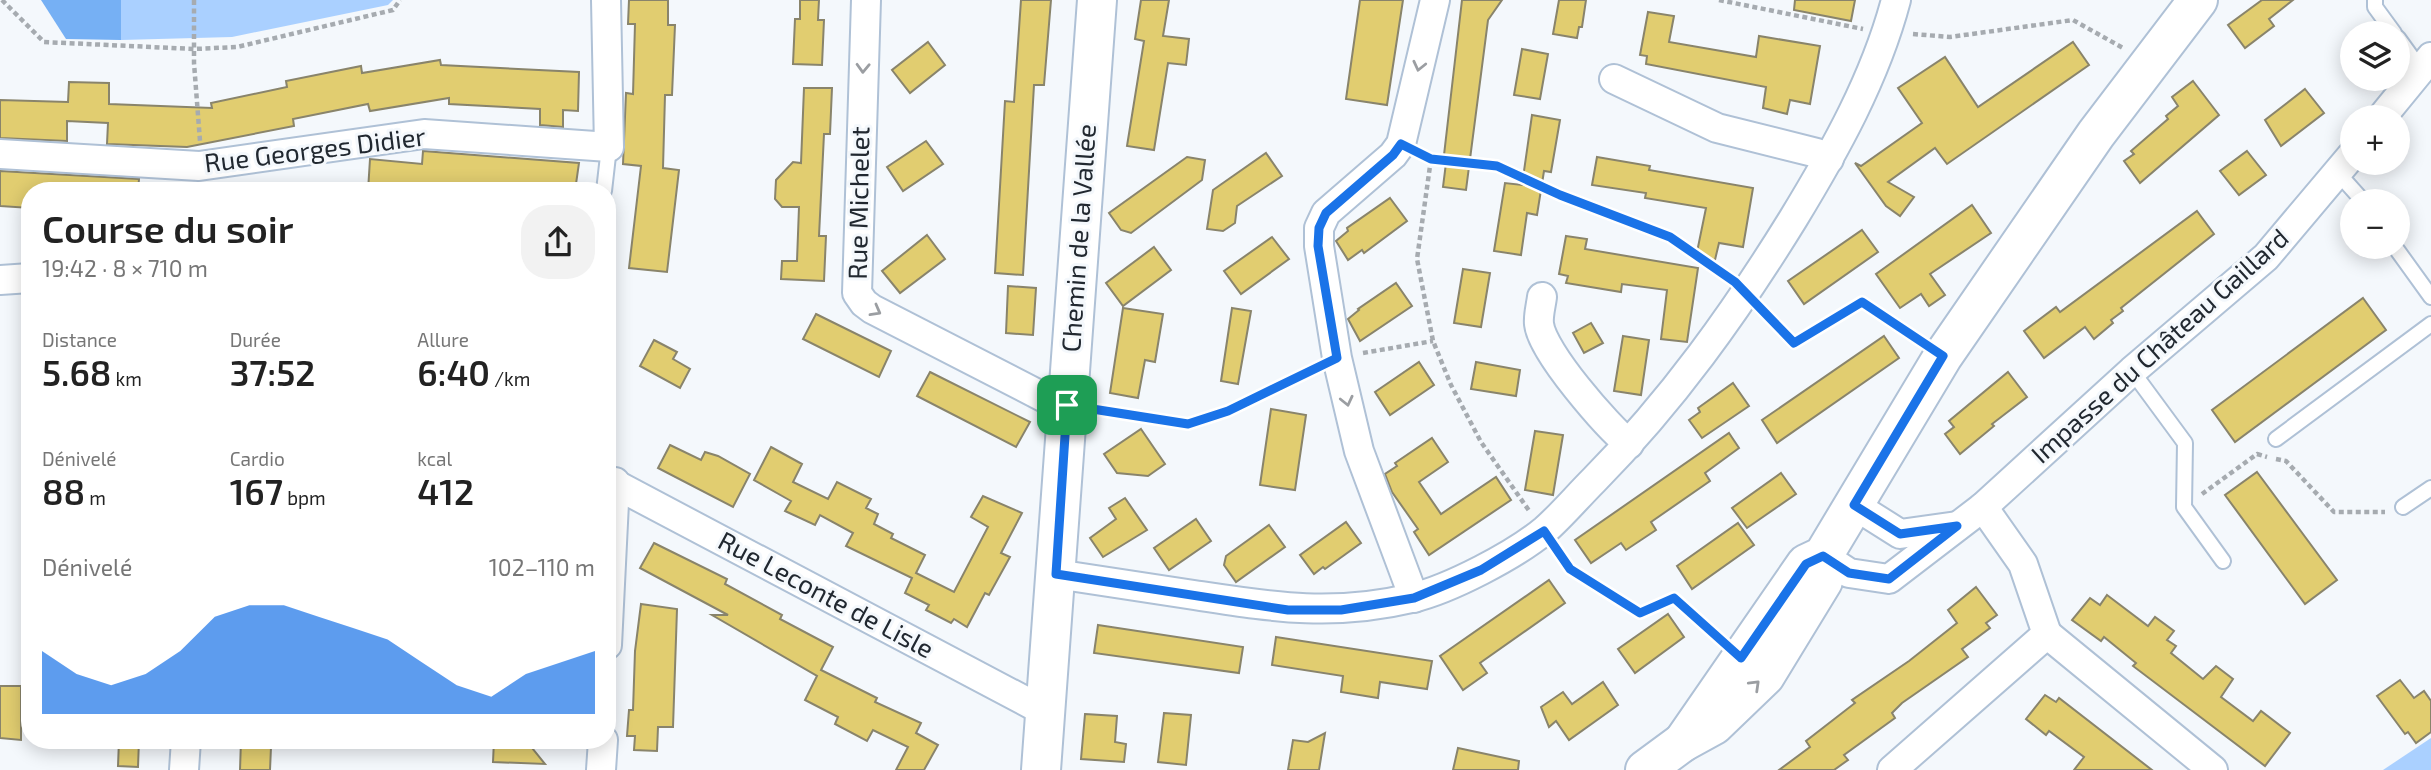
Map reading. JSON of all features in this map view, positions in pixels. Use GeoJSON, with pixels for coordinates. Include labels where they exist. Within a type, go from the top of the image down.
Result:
{"type":"FeatureCollection","features":[{"type":"Feature","properties":{"kind":"street"},"geometry":{"type":"LineString","coordinates":[[606,0],[610,147]]}},
{"type":"Feature","properties":{"kind":"street","name":"Rue Michelet"},"geometry":{"type":"LineString","coordinates":[[866,0],[857,293],[872,309],[1045,398],[1067,405]]}},
{"type":"Feature","properties":{"kind":"street","name":"Chemin de la Vallée"},"geometry":{"type":"LineString","coordinates":[[1041,770],[1097,0]]}},
{"type":"Feature","properties":{"kind":"street"},"geometry":{"type":"LineString","coordinates":[[1414,598],[1359,451],[1337,358],[1318,246],[1319,228],[1326,213],[1393,155],[1401,144],[1435,0]]}},
{"type":"Feature","properties":{"kind":"street"},"geometry":{"type":"LineString","coordinates":[[1056,574],[1288,610],[1341,610],[1414,598],[1481,570],[1544,531],[1629,444],[1693,368],[1747,293],[1829,159],[1867,83],[1888,32],[1896,0]]}},
{"type":"Feature","properties":{"kind":"street"},"geometry":{"type":"LineString","coordinates":[[1683,742],[1806,564],[1823,556],[1943,356],[2096,134],[2198,0]]}},
{"type":"Feature","properties":{"kind":"street"},"geometry":{"type":"LineString","coordinates":[[2392,105],[2426,63]]}},
{"type":"Feature","properties":{"kind":"street"},"geometry":{"type":"LineString","coordinates":[[1614,79],[1717,128],[1817,153],[1829,159]]}},
{"type":"Feature","properties":{"kind":"street","name":"Rue Georges Didier"},"geometry":{"type":"LineString","coordinates":[[0,155],[199,166],[424,134],[610,147]]}},
{"type":"Feature","properties":{"kind":"street","name":"Impasse du Château Gaillard"},"geometry":{"type":"LineString","coordinates":[[1823,556],[1849,573],[1889,579],[1983,507],[2132,371],[2266,257],[2340,170]]}},
{"type":"Feature","properties":{"kind":"street"},"geometry":{"type":"LineString","coordinates":[[0,280],[21,279]]}},
{"type":"Feature","properties":{"kind":"street"},"geometry":{"type":"LineString","coordinates":[[1542,297],[1538,325],[1557,362],[1616,434],[1629,444]]}},
{"type":"Feature","properties":{"kind":"street","name":"Rue Leconte de Lisle"},"geometry":{"type":"LineString","coordinates":[[616,484],[1044,711]]}},
{"type":"Feature","properties":{"kind":"street","name":"Impasse du Château Gaillard"},"geometry":{"type":"LineString","coordinates":[[1854,505],[1900,534],[1957,526]]}},
{"type":"Feature","properties":{"kind":"street"},"geometry":{"type":"LineString","coordinates":[[1983,507],[2023,564],[2047,634],[2213,770]]}},
{"type":"Feature","properties":{"kind":"street"},"geometry":{"type":"LineString","coordinates":[[1645,770],[1683,742],[1714,725],[1765,676],[1827,574],[1823,556]]}},
{"type":"Feature","properties":{"kind":"street"},"geometry":{"type":"LineString","coordinates":[[1892,770],[2047,634]]}},
{"type":"Feature","properties":{"kind":"street"},"geometry":{"type":"LineString","coordinates":[[184,770],[185,749]]}},
{"type":"Feature","properties":{"kind":"street"},"geometry":{"type":"LineString","coordinates":[[601,770],[602,749]]}},
{"type":"Feature","properties":{"kind":"lane"},"geometry":{"type":"LineString","coordinates":[[2375,0],[2375,7],[2385,21]]}},
{"type":"Feature","properties":{"kind":"lane"},"geometry":{"type":"LineString","coordinates":[[2410,49],[2426,63]]}},
{"type":"Feature","properties":{"kind":"lane"},"geometry":{"type":"LineString","coordinates":[[605,182],[610,147]]}},
{"type":"Feature","properties":{"kind":"lane"},"geometry":{"type":"LineString","coordinates":[[2404,259],[2431,297]]}},
{"type":"Feature","properties":{"kind":"lane"},"geometry":{"type":"LineString","coordinates":[[2276,439],[2431,324]]}},
{"type":"Feature","properties":{"kind":"lane"},"geometry":{"type":"LineString","coordinates":[[2132,371],[2185,443],[2184,507],[2223,561]]}},
{"type":"Feature","properties":{"kind":"lane"},"geometry":{"type":"LineString","coordinates":[[2403,507],[2431,488]]}},
{"type":"Feature","properties":{"kind":"path"},"geometry":{"type":"LineString","coordinates":[[2,0],[44,42],[194,49],[237,47],[263,41],[393,10],[400,0]]}},
{"type":"Feature","properties":{"kind":"path"},"geometry":{"type":"LineString","coordinates":[[194,0],[199,166]]}},
{"type":"Feature","properties":{"kind":"path"},"geometry":{"type":"LineString","coordinates":[[1720,0],[1825,23],[1950,37],[2073,20],[2149,62]]}},
{"type":"Feature","properties":{"kind":"path"},"geometry":{"type":"LineString","coordinates":[[1401,144],[1431,159],[1497,166],[1560,195],[1670,237],[1709,262],[1747,293],[1794,343],[1862,302],[1943,356]]}},
{"type":"Feature","properties":{"kind":"path"},"geometry":{"type":"LineString","coordinates":[[1431,159],[1417,259],[1433,341],[1451,385],[1481,442],[1570,569],[1640,613],[1674,598],[1741,658]]}},
{"type":"Feature","properties":{"kind":"path"},"geometry":{"type":"LineString","coordinates":[[1067,405],[1188,424],[1228,411],[1337,358],[1433,341]]}},
{"type":"Feature","properties":{"kind":"path"},"geometry":{"type":"LineString","coordinates":[[2184,507],[2256,454],[2286,461],[2334,512],[2379,514],[2403,507]]}},
{"type":"Feature","properties":{"kind":"shaded area"},"geometry":{"type":"Polygon","coordinates":[[[41,0],[121,0],[121,40],[66,39],[41,0]]]}},
{"type":"Feature","properties":{"kind":"shaded area"},"geometry":{"type":"Polygon","coordinates":[[[121,0],[393,0],[388,5],[232,37],[121,40],[121,0]]]}},
{"type":"Feature","properties":{"kind":"shaded area"},"geometry":{"type":"Polygon","coordinates":[[[2431,738],[2431,770],[2383,770],[2431,738]]]}},
{"type":"Feature","properties":{"kind":"building"},"geometry":{"type":"Polygon","coordinates":[[[629,0],[668,0],[668,25],[675,25],[672,95],[665,95],[663,168],[679,170],[667,272],[629,268],[641,166],[623,164],[626,93],[633,94],[635,24],[628,24],[629,0]]]}},
{"type":"Feature","properties":{"kind":"building"},"geometry":{"type":"Polygon","coordinates":[[[800,0],[819,0],[818,20],[824,20],[822,65],[793,64],[795,19],[800,19],[800,0]]]}},
{"type":"Feature","properties":{"kind":"building"},"geometry":{"type":"Polygon","coordinates":[[[1021,0],[1051,0],[1044,85],[1034,85],[1023,275],[995,273],[1005,101],[1014,102],[1021,0]]]}},
{"type":"Feature","properties":{"kind":"building"},"geometry":{"type":"Polygon","coordinates":[[[1141,0],[1169,0],[1163,36],[1189,39],[1186,65],[1168,63],[1154,150],[1127,146],[1144,41],[1135,39],[1141,0]]]}},
{"type":"Feature","properties":{"kind":"building"},"geometry":{"type":"Polygon","coordinates":[[[1360,0],[1403,0],[1387,105],[1346,99],[1360,0]]]}},
{"type":"Feature","properties":{"kind":"building"},"geometry":{"type":"Polygon","coordinates":[[[1462,0],[1502,0],[1488,20],[1466,190],[1443,187],[1447,155],[1444,155],[1462,0]]]}},
{"type":"Feature","properties":{"kind":"building"},"geometry":{"type":"Polygon","coordinates":[[[1559,0],[1586,0],[1582,27],[1579,27],[1577,38],[1553,34],[1559,0]]]}},
{"type":"Feature","properties":{"kind":"building"},"geometry":{"type":"Polygon","coordinates":[[[1795,0],[1855,0],[1851,21],[1794,10],[1795,0]]]}},
{"type":"Feature","properties":{"kind":"building"},"geometry":{"type":"Polygon","coordinates":[[[2262,0],[2293,0],[2269,19],[2274,26],[2245,48],[2228,25],[2262,0]]]}},
{"type":"Feature","properties":{"kind":"building"},"geometry":{"type":"Polygon","coordinates":[[[1648,12],[1674,16],[1669,42],[1756,57],[1759,36],[1820,46],[1810,104],[1790,100],[1787,114],[1763,108],[1766,87],[1646,64],[1647,56],[1640,55],[1648,12]]]}},
{"type":"Feature","properties":{"kind":"building"},"geometry":{"type":"Polygon","coordinates":[[[928,42],[945,65],[910,93],[892,70],[928,42]]]}},
{"type":"Feature","properties":{"kind":"building"},"geometry":{"type":"Polygon","coordinates":[[[2073,42],[2089,65],[1947,164],[1935,148],[1888,182],[1914,197],[1900,216],[1886,206],[1855,163],[1861,166],[1922,123],[1898,88],[1945,57],[1978,107],[2073,42]]]}},
{"type":"Feature","properties":{"kind":"building"},"geometry":{"type":"Polygon","coordinates":[[[1522,49],[1548,54],[1540,99],[1514,95],[1522,49]]]}},
{"type":"Feature","properties":{"kind":"building"},"geometry":{"type":"Polygon","coordinates":[[[440,60],[441,65],[579,72],[578,111],[563,110],[563,127],[540,125],[540,109],[449,104],[449,98],[370,111],[368,104],[293,119],[294,126],[187,147],[107,144],[108,123],[67,121],[67,141],[0,138],[0,100],[68,102],[69,82],[109,83],[109,104],[212,108],[211,103],[287,87],[286,81],[361,66],[362,73],[440,60]]]}},
{"type":"Feature","properties":{"kind":"building"},"geometry":{"type":"Polygon","coordinates":[[[2193,81],[2219,115],[2140,183],[2124,161],[2134,154],[2131,151],[2168,119],[2166,116],[2178,106],[2172,97],[2193,81]]]}},
{"type":"Feature","properties":{"kind":"building"},"geometry":{"type":"Polygon","coordinates":[[[804,88],[832,88],[830,134],[824,134],[819,236],[826,236],[824,281],[781,279],[782,261],[797,261],[799,207],[782,207],[775,199],[776,180],[793,162],[801,163],[804,88]]]}},
{"type":"Feature","properties":{"kind":"building"},"geometry":{"type":"Polygon","coordinates":[[[2305,89],[2324,113],[2281,146],[2265,120],[2305,89]]]}},
{"type":"Feature","properties":{"kind":"building"},"geometry":{"type":"Polygon","coordinates":[[[1532,115],[1560,120],[1551,172],[1544,171],[1537,215],[1527,213],[1521,255],[1494,251],[1505,183],[1522,185],[1532,115]]]}},
{"type":"Feature","properties":{"kind":"building"},"geometry":{"type":"Polygon","coordinates":[[[926,141],[943,164],[903,191],[887,167],[926,141]]]}},
{"type":"Feature","properties":{"kind":"building"},"geometry":{"type":"Polygon","coordinates":[[[423,151],[579,163],[576,182],[369,182],[370,159],[422,164],[423,151]]]}},
{"type":"Feature","properties":{"kind":"building"},"geometry":{"type":"Polygon","coordinates":[[[2247,151],[2266,175],[2239,195],[2220,171],[2247,151]]]}},
{"type":"Feature","properties":{"kind":"building"},"geometry":{"type":"Polygon","coordinates":[[[1266,153],[1282,176],[1237,206],[1235,223],[1223,231],[1207,229],[1213,190],[1266,153]]]}},
{"type":"Feature","properties":{"kind":"building"},"geometry":{"type":"Polygon","coordinates":[[[1187,157],[1205,160],[1202,180],[1131,233],[1121,230],[1109,213],[1187,157]]]}},
{"type":"Feature","properties":{"kind":"building"},"geometry":{"type":"Polygon","coordinates":[[[1597,157],[1650,166],[1649,170],[1753,188],[1743,247],[1719,243],[1714,264],[1697,252],[1706,208],[1645,198],[1646,193],[1592,185],[1597,157]]]}},
{"type":"Feature","properties":{"kind":"building"},"geometry":{"type":"Polygon","coordinates":[[[0,171],[139,179],[139,182],[21,182],[21,207],[0,206],[0,171]]]}},
{"type":"Feature","properties":{"kind":"building"},"geometry":{"type":"Polygon","coordinates":[[[1390,198],[1407,221],[1364,253],[1362,250],[1348,260],[1336,241],[1348,231],[1347,228],[1390,198]]]}},
{"type":"Feature","properties":{"kind":"building"},"geometry":{"type":"Polygon","coordinates":[[[1972,205],[1991,233],[1930,274],[1945,295],[1929,306],[1921,294],[1900,308],[1876,274],[1972,205]]]}},
{"type":"Feature","properties":{"kind":"building"},"geometry":{"type":"Polygon","coordinates":[[[2197,211],[2214,234],[2121,308],[2123,311],[2111,320],[2113,323],[2094,339],[2085,327],[2044,358],[2024,331],[2056,307],[2060,312],[2197,211]]]}},
{"type":"Feature","properties":{"kind":"building"},"geometry":{"type":"Polygon","coordinates":[[[1862,230],[1878,252],[1804,304],[1788,281],[1862,230]]]}},
{"type":"Feature","properties":{"kind":"building"},"geometry":{"type":"Polygon","coordinates":[[[927,235],[945,259],[900,293],[882,271],[927,235]]]}},
{"type":"Feature","properties":{"kind":"building"},"geometry":{"type":"Polygon","coordinates":[[[1566,236],[1587,239],[1585,249],[1698,268],[1687,342],[1661,339],[1667,290],[1622,284],[1621,292],[1566,283],[1568,276],[1559,274],[1566,236]]]}},
{"type":"Feature","properties":{"kind":"building"},"geometry":{"type":"Polygon","coordinates":[[[1272,237],[1289,259],[1241,294],[1224,271],[1272,237]]]}},
{"type":"Feature","properties":{"kind":"building"},"geometry":{"type":"Polygon","coordinates":[[[1154,247],[1171,270],[1123,306],[1106,283],[1154,247]]]}},
{"type":"Feature","properties":{"kind":"building"},"geometry":{"type":"Polygon","coordinates":[[[1463,269],[1490,273],[1481,327],[1454,323],[1463,269]]]}},
{"type":"Feature","properties":{"kind":"building"},"geometry":{"type":"Polygon","coordinates":[[[1396,283],[1412,306],[1360,341],[1348,319],[1396,283]]]}},
{"type":"Feature","properties":{"kind":"building"},"geometry":{"type":"Polygon","coordinates":[[[1008,286],[1036,288],[1033,335],[1006,333],[1008,286]]]}},
{"type":"Feature","properties":{"kind":"building"},"geometry":{"type":"Polygon","coordinates":[[[2363,298],[2386,330],[2235,442],[2212,410],[2363,298]]]}},
{"type":"Feature","properties":{"kind":"building"},"geometry":{"type":"Polygon","coordinates":[[[1123,308],[1163,314],[1155,362],[1145,360],[1138,398],[1110,393],[1123,308]]]}},
{"type":"Feature","properties":{"kind":"building"},"geometry":{"type":"Polygon","coordinates":[[[1232,308],[1251,311],[1238,384],[1221,381],[1232,308]]]}},
{"type":"Feature","properties":{"kind":"building"},"geometry":{"type":"Polygon","coordinates":[[[816,314],[891,351],[879,377],[803,339],[816,314]]]}},
{"type":"Feature","properties":{"kind":"building"},"geometry":{"type":"Polygon","coordinates":[[[1591,323],[1603,343],[1584,353],[1573,333],[1591,323]]]}},
{"type":"Feature","properties":{"kind":"building"},"geometry":{"type":"Polygon","coordinates":[[[1623,336],[1649,340],[1641,395],[1614,391],[1623,336]]]}},
{"type":"Feature","properties":{"kind":"building"},"geometry":{"type":"Polygon","coordinates":[[[1884,336],[1899,358],[1777,443],[1762,420],[1884,336]]]}},
{"type":"Feature","properties":{"kind":"building"},"geometry":{"type":"Polygon","coordinates":[[[654,340],[677,352],[673,359],[690,369],[680,388],[640,366],[654,340]]]}},
{"type":"Feature","properties":{"kind":"building"},"geometry":{"type":"Polygon","coordinates":[[[1419,362],[1434,385],[1390,415],[1375,392],[1419,362]]]}},
{"type":"Feature","properties":{"kind":"building"},"geometry":{"type":"Polygon","coordinates":[[[1476,362],[1520,370],[1516,396],[1471,389],[1476,362]]]}},
{"type":"Feature","properties":{"kind":"building"},"geometry":{"type":"Polygon","coordinates":[[[930,372],[1030,422],[1016,447],[917,396],[930,372]]]}},
{"type":"Feature","properties":{"kind":"building"},"geometry":{"type":"Polygon","coordinates":[[[2008,372],[2027,397],[1992,424],[1994,426],[1960,454],[1945,434],[1954,427],[1949,421],[2008,372]]]}},
{"type":"Feature","properties":{"kind":"building"},"geometry":{"type":"Polygon","coordinates":[[[1733,383],[1749,406],[1702,438],[1689,420],[1700,412],[1698,408],[1733,383]]]}},
{"type":"Feature","properties":{"kind":"building"},"geometry":{"type":"Polygon","coordinates":[[[1271,409],[1306,415],[1295,490],[1260,485],[1271,409]]]}},
{"type":"Feature","properties":{"kind":"building"},"geometry":{"type":"Polygon","coordinates":[[[1141,429],[1165,464],[1148,476],[1117,473],[1104,454],[1141,429]]]}},
{"type":"Feature","properties":{"kind":"building"},"geometry":{"type":"Polygon","coordinates":[[[1535,431],[1563,435],[1553,495],[1525,490],[1535,431]]]}},
{"type":"Feature","properties":{"kind":"building"},"geometry":{"type":"Polygon","coordinates":[[[1729,433],[1739,448],[1705,473],[1710,481],[1651,522],[1656,530],[1626,550],[1621,543],[1591,563],[1575,540],[1729,433]]]}},
{"type":"Feature","properties":{"kind":"building"},"geometry":{"type":"Polygon","coordinates":[[[1432,438],[1448,462],[1419,482],[1441,514],[1496,477],[1511,500],[1429,555],[1414,532],[1418,529],[1392,492],[1385,474],[1397,466],[1395,463],[1432,438]]]}},
{"type":"Feature","properties":{"kind":"building"},"geometry":{"type":"Polygon","coordinates":[[[670,445],[701,460],[705,452],[718,456],[750,474],[733,507],[658,468],[670,445]]]}},
{"type":"Feature","properties":{"kind":"building"},"geometry":{"type":"Polygon","coordinates":[[[771,447],[802,464],[793,482],[828,499],[837,482],[871,499],[866,508],[878,514],[874,524],[893,534],[891,538],[925,555],[916,573],[954,592],[988,527],[971,517],[983,496],[1022,513],[1001,553],[1010,557],[989,595],[985,593],[967,627],[954,619],[951,623],[926,610],[929,605],[905,593],[912,578],[846,546],[853,533],[820,515],[815,525],[785,511],[791,501],[754,480],[771,447]]]}},
{"type":"Feature","properties":{"kind":"building"},"geometry":{"type":"Polygon","coordinates":[[[2257,472],[2337,580],[2305,604],[2225,495],[2257,472]]]}},
{"type":"Feature","properties":{"kind":"building"},"geometry":{"type":"Polygon","coordinates":[[[1781,473],[1796,494],[1747,528],[1732,508],[1781,473]]]}},
{"type":"Feature","properties":{"kind":"building"},"geometry":{"type":"Polygon","coordinates":[[[1125,498],[1147,530],[1103,557],[1090,538],[1116,519],[1109,508],[1125,498]]]}},
{"type":"Feature","properties":{"kind":"building"},"geometry":{"type":"Polygon","coordinates":[[[1196,519],[1211,541],[1169,570],[1154,548],[1196,519]]]}},
{"type":"Feature","properties":{"kind":"building"},"geometry":{"type":"Polygon","coordinates":[[[1346,522],[1361,543],[1314,574],[1300,555],[1346,522]]]}},
{"type":"Feature","properties":{"kind":"building"},"geometry":{"type":"Polygon","coordinates":[[[1738,523],[1754,545],[1692,589],[1677,566],[1738,523]]]}},
{"type":"Feature","properties":{"kind":"building"},"geometry":{"type":"Polygon","coordinates":[[[1269,525],[1285,547],[1236,582],[1224,565],[1226,556],[1269,525]]]}},
{"type":"Feature","properties":{"kind":"building"},"geometry":{"type":"Polygon","coordinates":[[[654,543],[727,579],[725,584],[782,615],[780,619],[833,647],[821,670],[877,698],[875,702],[921,723],[916,733],[938,745],[924,770],[896,770],[908,747],[873,730],[867,741],[835,724],[838,717],[805,700],[817,676],[712,615],[728,615],[640,568],[654,543]]]}},
{"type":"Feature","properties":{"kind":"building"},"geometry":{"type":"Polygon","coordinates":[[[1549,580],[1565,603],[1480,663],[1487,673],[1463,690],[1440,656],[1549,580]]]}},
{"type":"Feature","properties":{"kind":"building"},"geometry":{"type":"Polygon","coordinates":[[[1976,587],[1997,615],[1986,623],[1990,628],[1962,649],[1968,657],[1902,703],[1892,713],[1895,718],[1844,755],[1848,760],[1834,770],[1779,770],[1810,747],[1806,741],[1855,703],[1852,700],[1909,661],[1957,623],[1948,610],[1976,587]]]}},
{"type":"Feature","properties":{"kind":"building"},"geometry":{"type":"Polygon","coordinates":[[[2107,595],[2148,626],[2155,617],[2174,631],[2167,640],[2176,646],[2171,653],[2203,679],[2216,666],[2233,679],[2221,697],[2253,721],[2261,711],[2290,733],[2265,766],[2133,666],[2136,663],[2104,637],[2101,641],[2072,620],[2090,598],[2100,605],[2107,595]]]}},
{"type":"Feature","properties":{"kind":"building"},"geometry":{"type":"Polygon","coordinates":[[[641,604],[677,609],[673,727],[658,727],[657,751],[634,750],[635,736],[627,736],[629,710],[633,710],[635,651],[641,604]]]}},
{"type":"Feature","properties":{"kind":"building"},"geometry":{"type":"Polygon","coordinates":[[[1668,614],[1684,637],[1635,673],[1618,649],[1668,614]]]}},
{"type":"Feature","properties":{"kind":"building"},"geometry":{"type":"Polygon","coordinates":[[[1098,625],[1243,647],[1239,673],[1094,653],[1098,625]]]}},
{"type":"Feature","properties":{"kind":"building"},"geometry":{"type":"Polygon","coordinates":[[[1276,637],[1432,661],[1427,689],[1380,682],[1378,698],[1341,692],[1343,676],[1272,665],[1276,637]]]}},
{"type":"Feature","properties":{"kind":"building"},"geometry":{"type":"Polygon","coordinates":[[[2400,680],[2414,698],[2424,691],[2431,701],[2431,732],[2416,743],[2408,732],[2405,734],[2377,696],[2400,680]]]}},
{"type":"Feature","properties":{"kind":"building"},"geometry":{"type":"Polygon","coordinates":[[[1603,682],[1618,705],[1569,740],[1556,721],[1549,727],[1541,707],[1563,692],[1572,704],[1603,682]]]}},
{"type":"Feature","properties":{"kind":"building"},"geometry":{"type":"Polygon","coordinates":[[[0,686],[21,686],[21,740],[0,738],[0,686]]]}},
{"type":"Feature","properties":{"kind":"building"},"geometry":{"type":"Polygon","coordinates":[[[2045,695],[2056,702],[2059,698],[2152,770],[2074,770],[2084,757],[2049,731],[2046,735],[2026,719],[2045,695]]]}},
{"type":"Feature","properties":{"kind":"building"},"geometry":{"type":"Polygon","coordinates":[[[1164,713],[1191,715],[1186,765],[1158,762],[1164,713]]]}},
{"type":"Feature","properties":{"kind":"building"},"geometry":{"type":"Polygon","coordinates":[[[1085,714],[1117,716],[1115,742],[1126,744],[1124,762],[1081,759],[1085,714]]]}},
{"type":"Feature","properties":{"kind":"building"},"geometry":{"type":"Polygon","coordinates":[[[1325,733],[1319,770],[1288,770],[1293,740],[1308,742],[1325,733]]]}},
{"type":"Feature","properties":{"kind":"building"},"geometry":{"type":"Polygon","coordinates":[[[1458,748],[1519,761],[1518,770],[1453,770],[1458,748]]]}},
{"type":"Feature","properties":{"kind":"building"},"geometry":{"type":"Polygon","coordinates":[[[119,749],[139,749],[138,767],[118,766],[119,749]]]}},
{"type":"Feature","properties":{"kind":"building"},"geometry":{"type":"Polygon","coordinates":[[[241,749],[271,749],[270,770],[240,770],[241,749]]]}},
{"type":"Feature","properties":{"kind":"building"},"geometry":{"type":"Polygon","coordinates":[[[494,749],[533,749],[545,764],[493,762],[494,749]]]}},
{"type":"Feature","properties":{"kind":"route"},"geometry":{"type":"LineString","coordinates":[[1401,144],[1431,159],[1497,166],[1560,195],[1670,237],[1735,282],[1794,343],[1862,302],[1925,343],[1943,356],[1854,505],[1900,534],[1957,526],[1889,579],[1849,573],[1823,556],[1806,564],[1741,658],[1674,598],[1640,613],[1570,569],[1544,531],[1481,570],[1414,598],[1341,610],[1288,610],[1056,574],[1067,405],[1188,424],[1228,411],[1337,358],[1318,246],[1319,228],[1326,213],[1393,155],[1401,144]]}}]}
